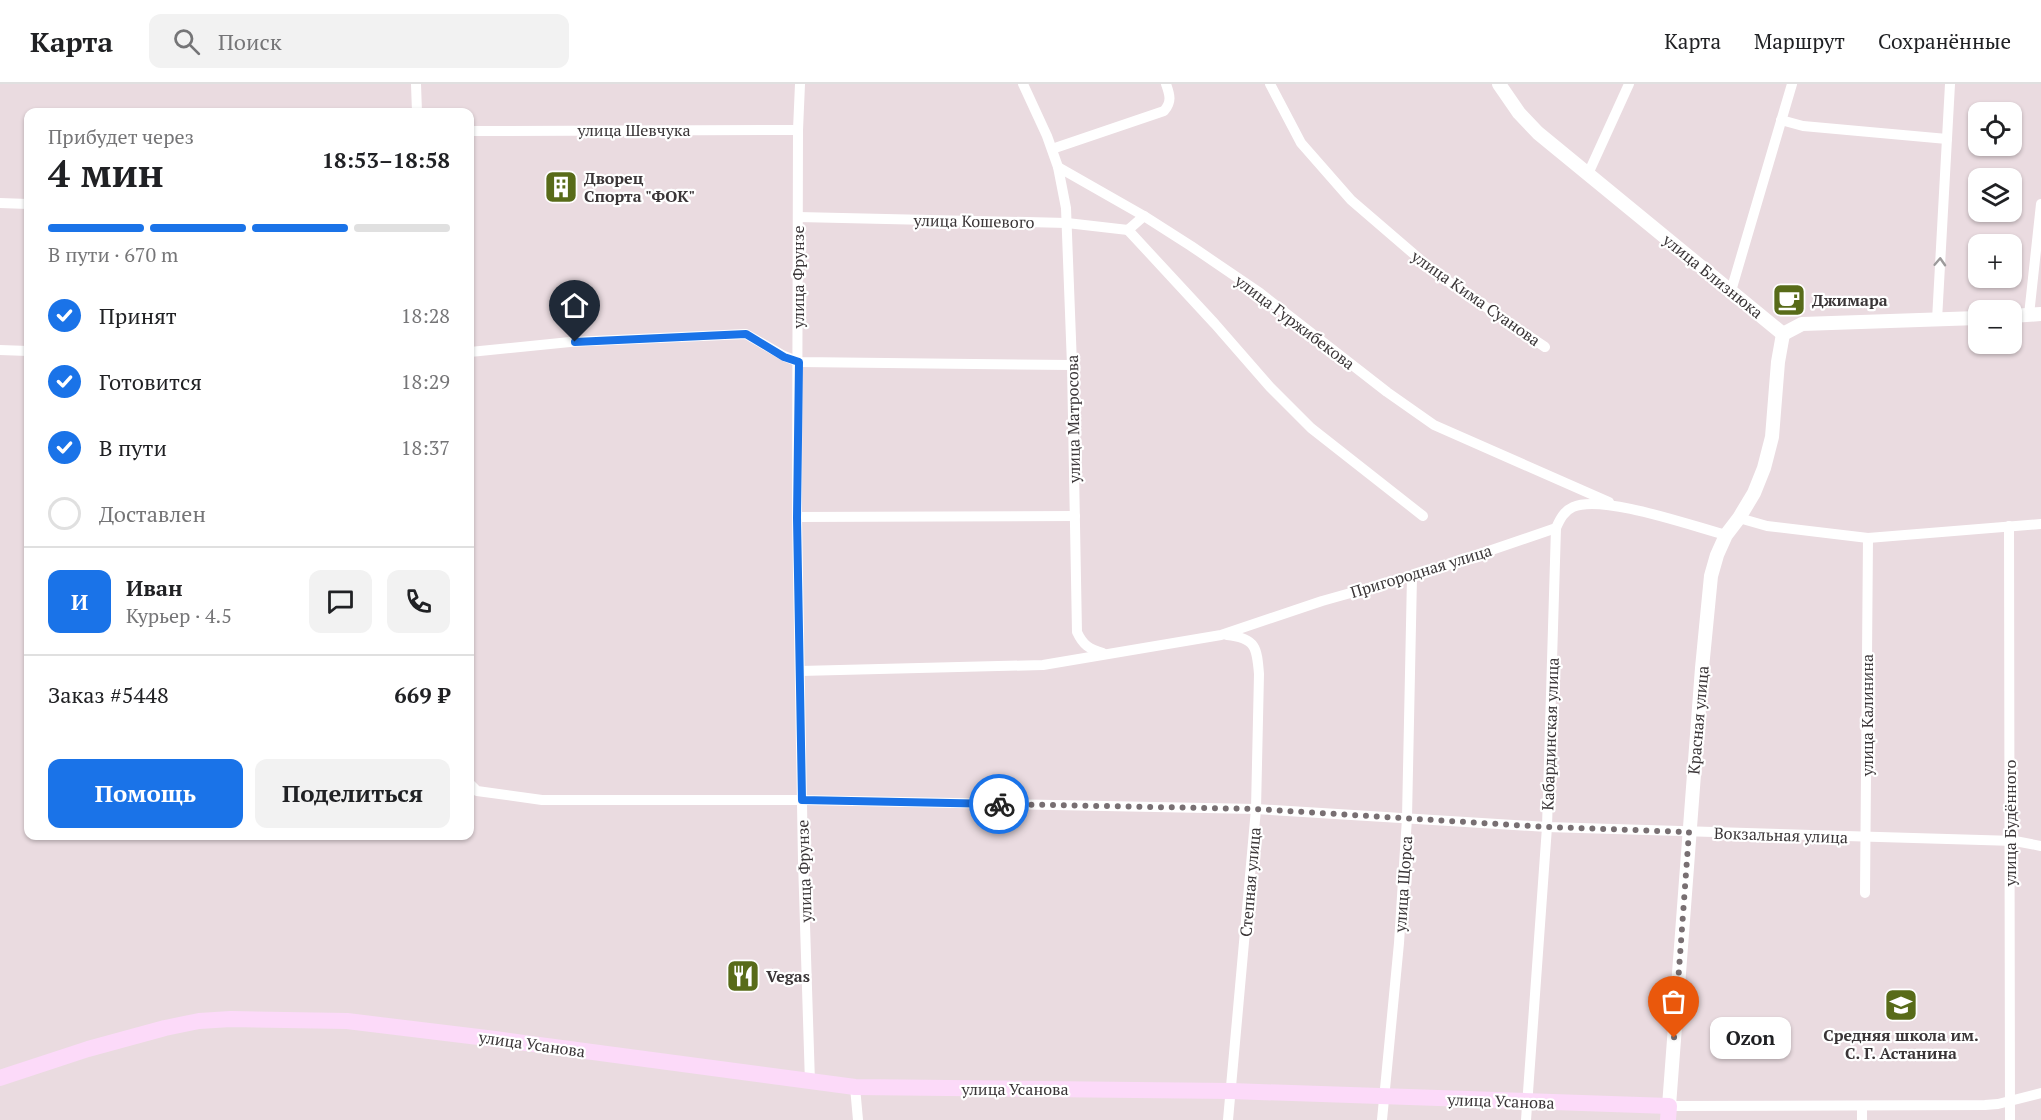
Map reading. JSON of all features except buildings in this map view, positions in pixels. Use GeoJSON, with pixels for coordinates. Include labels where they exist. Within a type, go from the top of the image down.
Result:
{"type":"FeatureCollection","features":[{"type":"Feature","properties":{"kind":"main road","name":"улица Усанова"},"geometry":{"type":"LineString","coordinates":[[0,1078],[88,1049],[199,1021],[231,1019],[346,1021],[495,1039],[810,1083],[855,1087],[1231,1091],[1527,1102],[1668,1113]]}},
{"type":"Feature","properties":{"kind":"street"},"geometry":{"type":"LineString","coordinates":[[416,84],[417,108]]}},
{"type":"Feature","properties":{"kind":"street","name":"улица Фрунзе"},"geometry":{"type":"LineString","coordinates":[[800,84],[797,518],[810,1083]]}},
{"type":"Feature","properties":{"kind":"street"},"geometry":{"type":"LineString","coordinates":[[1023,84],[1058,167]]}},
{"type":"Feature","properties":{"kind":"street"},"geometry":{"type":"LineString","coordinates":[[1052,149],[1164,111],[1169,105],[1170,97],[1166,84]]}},
{"type":"Feature","properties":{"kind":"street","name":"улица Кима Суанова"},"geometry":{"type":"LineString","coordinates":[[1270,84],[1301,143],[1351,200],[1437,274],[1545,347]]}},
{"type":"Feature","properties":{"kind":"street","name":"улица Близнюка"},"geometry":{"type":"LineString","coordinates":[[1499,84],[1518,113],[1538,133],[1783,334]]}},
{"type":"Feature","properties":{"kind":"street"},"geometry":{"type":"LineString","coordinates":[[1588,174],[1629,84]]}},
{"type":"Feature","properties":{"kind":"street"},"geometry":{"type":"LineString","coordinates":[[1731,291],[1792,84]]}},
{"type":"Feature","properties":{"kind":"street"},"geometry":{"type":"LineString","coordinates":[[1937,320],[1950,84]]}},
{"type":"Feature","properties":{"kind":"street"},"geometry":{"type":"LineString","coordinates":[[1781,120],[1803,126],[1947,139]]}},
{"type":"Feature","properties":{"kind":"street","name":"улица Шевчука"},"geometry":{"type":"LineString","coordinates":[[474,131],[798,130]]}},
{"type":"Feature","properties":{"kind":"street","name":"улица Гуржибекова"},"geometry":{"type":"LineString","coordinates":[[1058,167],[1144,216],[1260,293],[1387,392],[1434,425],[1617,506]]}},
{"type":"Feature","properties":{"kind":"street","name":"улица Матросова"},"geometry":{"type":"LineString","coordinates":[[1058,167],[1064,192],[1067,224],[1077,632],[1081,642],[1091,650],[1106,653]]}},
{"type":"Feature","properties":{"kind":"street"},"geometry":{"type":"LineString","coordinates":[[0,203],[24,204]]}},
{"type":"Feature","properties":{"kind":"street"},"geometry":{"type":"LineString","coordinates":[[2035,314],[2041,204]]}},
{"type":"Feature","properties":{"kind":"street"},"geometry":{"type":"LineString","coordinates":[[1144,216],[1128,230],[1270,387],[1311,428],[1423,516]]}},
{"type":"Feature","properties":{"kind":"street","name":"улица Кошевого"},"geometry":{"type":"LineString","coordinates":[[798,217],[1067,224],[1128,230]]}},
{"type":"Feature","properties":{"kind":"street"},"geometry":{"type":"LineString","coordinates":[[1783,334],[1802,324],[1968,318]]}},
{"type":"Feature","properties":{"kind":"street"},"geometry":{"type":"LineString","coordinates":[[474,352],[570,342],[746,334],[784,357],[799,362],[1072,365]]}},
{"type":"Feature","properties":{"kind":"street","name":"Красная улица"},"geometry":{"type":"LineString","coordinates":[[1668,1113],[1707,606],[1717,555],[1726,535],[1754,493],[1764,468],[1775,411],[1778,362],[1783,334]]}},
{"type":"Feature","properties":{"kind":"street"},"geometry":{"type":"LineString","coordinates":[[0,350],[24,351]]}},
{"type":"Feature","properties":{"kind":"street"},"geometry":{"type":"LineString","coordinates":[[1556,528],[1561,517],[1570,508],[1585,503],[1617,506],[1726,535]]}},
{"type":"Feature","properties":{"kind":"street"},"geometry":{"type":"LineString","coordinates":[[797,518],[1075,516]]}},
{"type":"Feature","properties":{"kind":"street"},"geometry":{"type":"LineString","coordinates":[[1739,518],[1767,526],[1868,538],[2041,524]]}},
{"type":"Feature","properties":{"kind":"street","name":"улица Будённого"},"geometry":{"type":"LineString","coordinates":[[2009,526],[2010,1120]]}},
{"type":"Feature","properties":{"kind":"street","name":"Пригородная улица"},"geometry":{"type":"LineString","coordinates":[[800,671],[1043,665],[1221,635],[1412,576],[1556,528]]}},
{"type":"Feature","properties":{"kind":"street","name":"Кабардинская улица"},"geometry":{"type":"LineString","coordinates":[[1526,1120],[1547,827],[1556,528]]}},
{"type":"Feature","properties":{"kind":"street","name":"улица Калинина"},"geometry":{"type":"LineString","coordinates":[[1865,893],[1868,538]]}},
{"type":"Feature","properties":{"kind":"street","name":"улица Щорса"},"geometry":{"type":"LineString","coordinates":[[1382,1120],[1399,943],[1407,818],[1412,576]]}},
{"type":"Feature","properties":{"kind":"street","name":"Степная улица"},"geometry":{"type":"LineString","coordinates":[[1221,635],[1240,636],[1252,642],[1258,654],[1259,675],[1256,809],[1228,1120]]}},
{"type":"Feature","properties":{"kind":"street","name":"Вокзальная улица"},"geometry":{"type":"LineString","coordinates":[[474,788],[477,791],[542,800],[802,800],[1256,809],[1547,827],[2010,841],[2041,846]]}},
{"type":"Feature","properties":{"kind":"street"},"geometry":{"type":"LineString","coordinates":[[855,1087],[858,1120]]}},
{"type":"Feature","properties":{"kind":"street","name":"улица Усанова"},"geometry":{"type":"LineString","coordinates":[[1668,1113],[1862,1106],[1985,1105],[2041,1093]]}},
{"type":"Feature","properties":{"kind":"street"},"geometry":{"type":"LineString","coordinates":[[1862,1106],[1862,1120]]}},
{"type":"Feature","properties":{"kind":"way so far"},"geometry":{"type":"LineString","coordinates":[[999,804],[1256,809],[1547,827],[1689,832],[1674,1038]]}},
{"type":"Feature","properties":{"kind":"place","name":"Дворец Спорта \"ФОК\""},"geometry":{"type":"Point","coordinates":[561,187]}},
{"type":"Feature","properties":{"kind":"place","name":"Джимара"},"geometry":{"type":"Point","coordinates":[1789,300]}},
{"type":"Feature","properties":{"kind":"place","name":"Vegas"},"geometry":{"type":"Point","coordinates":[743,976]}},
{"type":"Feature","properties":{"kind":"place","name":"Средняя школа им. C. Г. Астанина"},"geometry":{"type":"Point","coordinates":[1901,1005]}},
{"type":"Feature","properties":{"kind":"place","name":"Ozon"},"geometry":{"type":"Point","coordinates":[1674,1038]}},
{"type":"Feature","properties":{"kind":"route"},"geometry":{"type":"LineString","coordinates":[[575,342],[746,334],[784,357],[799,362],[797,518],[802,800],[999,804]]}}]}
